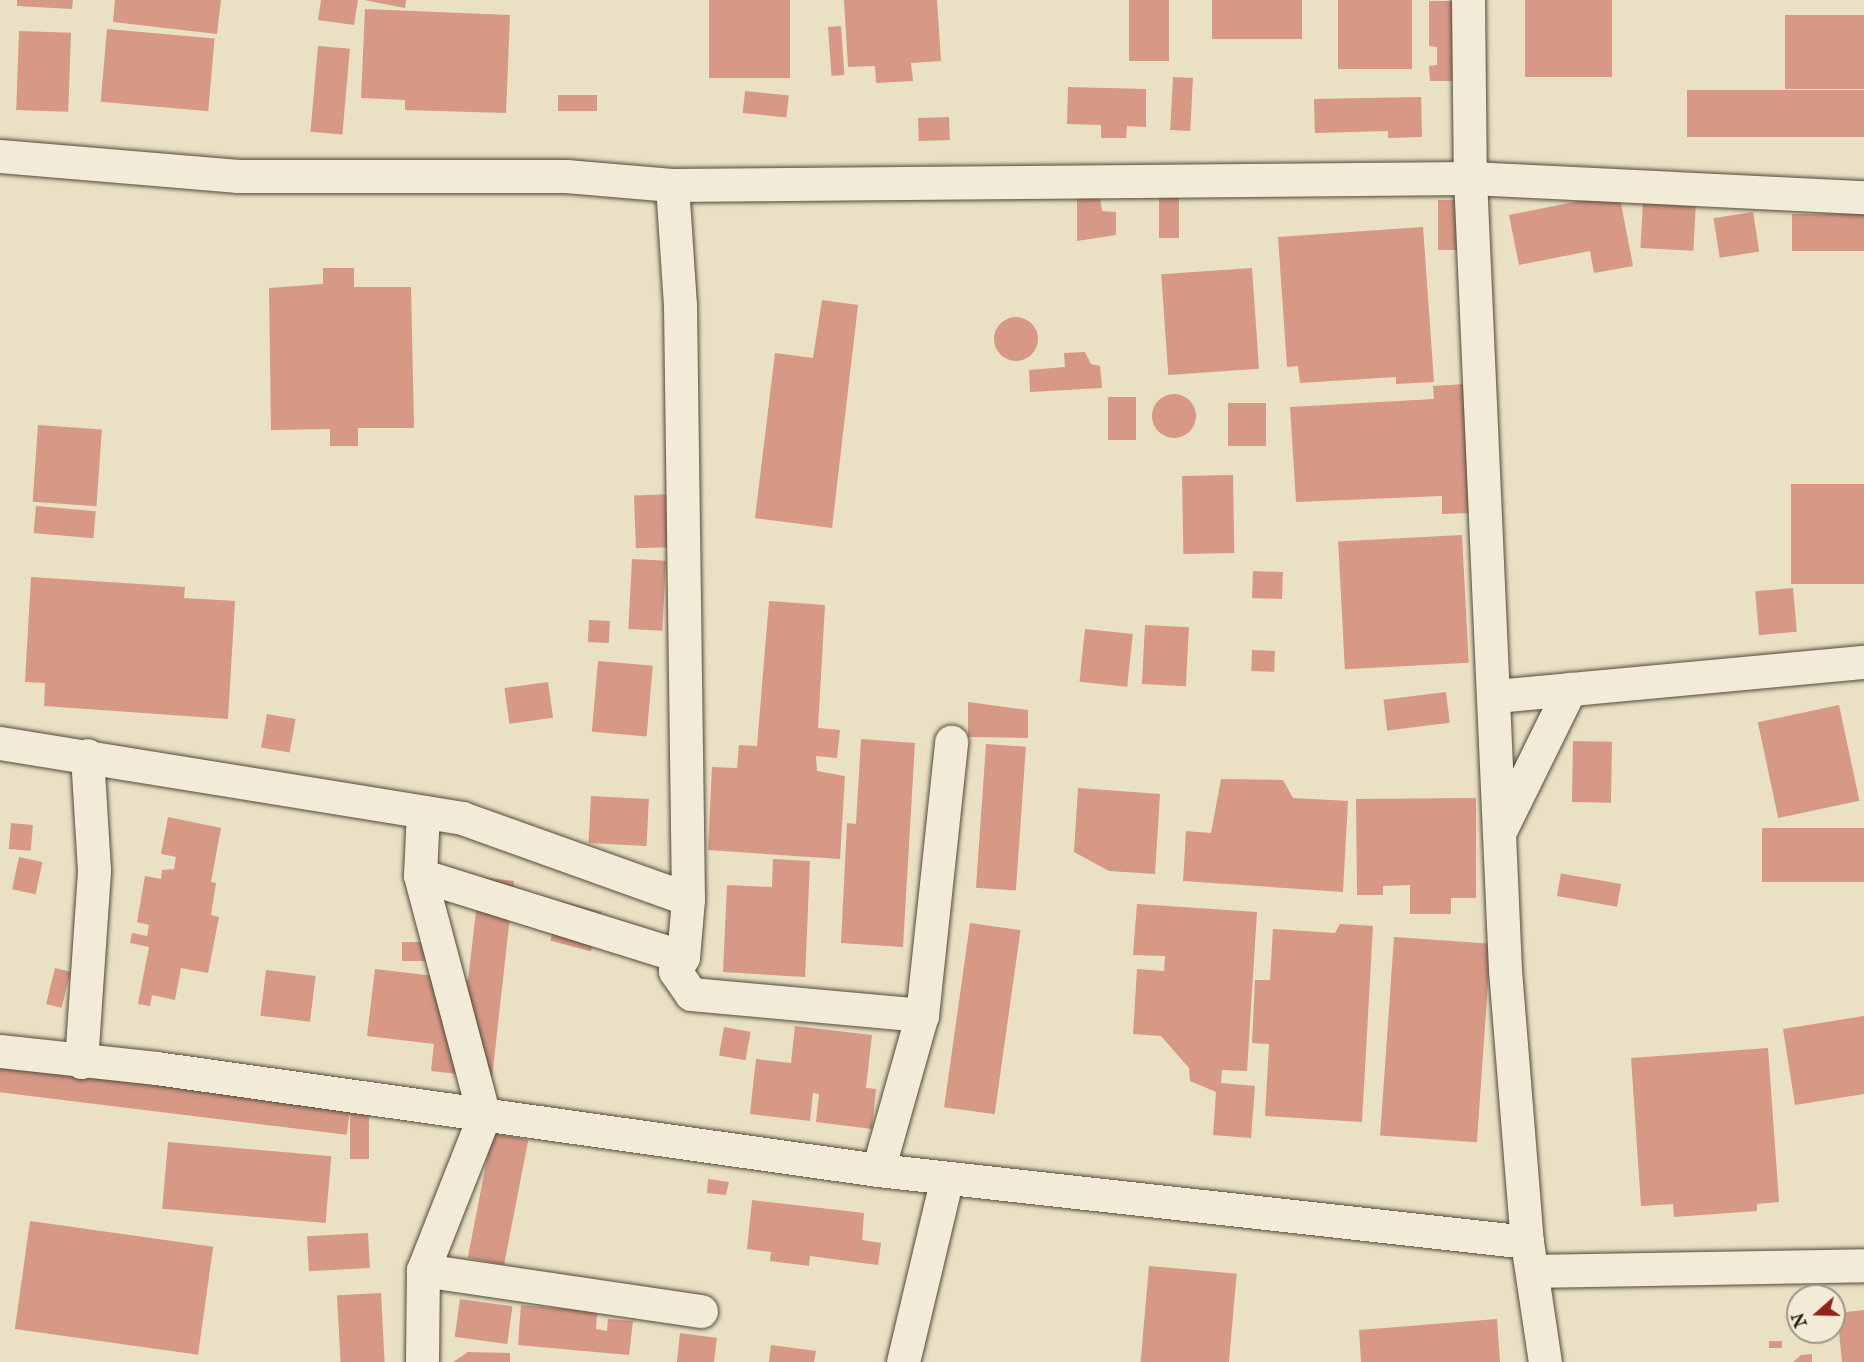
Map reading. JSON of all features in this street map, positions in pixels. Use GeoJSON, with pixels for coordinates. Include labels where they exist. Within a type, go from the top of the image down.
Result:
{"type":"FeatureCollection","features":[{"type":"Feature","properties":{"kind":"street"},"geometry":{"type":"LineString","coordinates":[[1468,0],[1470,178],[1496,696],[1505,970],[1530,1257],[1545,1362]]}},
{"type":"Feature","properties":{"kind":"street"},"geometry":{"type":"LineString","coordinates":[[0,156],[238,176],[566,176],[672,185],[1470,178],[1864,197]]}},
{"type":"Feature","properties":{"kind":"street"},"geometry":{"type":"LineString","coordinates":[[672,185],[681,305],[688,899],[682,957],[675,971],[691,994],[922,1015]]}},
{"type":"Feature","properties":{"kind":"street"},"geometry":{"type":"LineString","coordinates":[[1496,696],[1864,662]]}},
{"type":"Feature","properties":{"kind":"street"},"geometry":{"type":"LineString","coordinates":[[1500,831],[1570,689]]}},
{"type":"Feature","properties":{"kind":"street"},"geometry":{"type":"LineString","coordinates":[[878,1170],[922,1015],[951,742]]}},
{"type":"Feature","properties":{"kind":"street"},"geometry":{"type":"LineString","coordinates":[[0,743],[87,755],[462,818],[688,899]]}},
{"type":"Feature","properties":{"kind":"street"},"geometry":{"type":"LineString","coordinates":[[81,1062],[94,870],[87,755]]}},
{"type":"Feature","properties":{"kind":"street"},"geometry":{"type":"LineString","coordinates":[[422,1362],[423,1270],[484,1116],[420,875],[423,812]]}},
{"type":"Feature","properties":{"kind":"street"},"geometry":{"type":"LineString","coordinates":[[420,875],[682,957]]}},
{"type":"Feature","properties":{"kind":"street"},"geometry":{"type":"LineString","coordinates":[[0,1051],[1530,1257],[1864,1265]]}},
{"type":"Feature","properties":{"kind":"street"},"geometry":{"type":"LineString","coordinates":[[903,1362],[947,1178]]}},
{"type":"Feature","properties":{"kind":"street"},"geometry":{"type":"LineString","coordinates":[[423,1270],[701,1311]]}},
{"type":"Feature","properties":{"kind":"building"},"geometry":{"type":"Polygon","coordinates":[[[17,0],[73,0],[72,9],[17,6],[17,0]]]}},
{"type":"Feature","properties":{"kind":"building"},"geometry":{"type":"Polygon","coordinates":[[[115,0],[221,0],[217,34],[113,22],[115,0]]]}},
{"type":"Feature","properties":{"kind":"building"},"geometry":{"type":"Polygon","coordinates":[[[321,0],[358,0],[354,25],[318,20],[321,0]]]}},
{"type":"Feature","properties":{"kind":"building"},"geometry":{"type":"Polygon","coordinates":[[[364,0],[406,0],[405,8],[364,0]]]}},
{"type":"Feature","properties":{"kind":"building"},"geometry":{"type":"Polygon","coordinates":[[[709,0],[790,0],[790,78],[709,78],[709,0]]]}},
{"type":"Feature","properties":{"kind":"building"},"geometry":{"type":"Polygon","coordinates":[[[844,0],[937,0],[941,61],[911,63],[913,81],[876,83],[875,66],[848,67],[844,0]]]}},
{"type":"Feature","properties":{"kind":"building"},"geometry":{"type":"Polygon","coordinates":[[[1129,0],[1169,0],[1169,61],[1129,61],[1129,0]]]}},
{"type":"Feature","properties":{"kind":"building"},"geometry":{"type":"Polygon","coordinates":[[[1212,0],[1302,0],[1302,39],[1212,39],[1212,0]]]}},
{"type":"Feature","properties":{"kind":"building"},"geometry":{"type":"Polygon","coordinates":[[[1338,0],[1412,0],[1412,69],[1338,69],[1338,0]]]}},
{"type":"Feature","properties":{"kind":"building"},"geometry":{"type":"Polygon","coordinates":[[[1525,0],[1612,0],[1612,77],[1525,77],[1525,0]]]}},
{"type":"Feature","properties":{"kind":"building"},"geometry":{"type":"Polygon","coordinates":[[[1429,1],[1461,1],[1462,81],[1430,81],[1429,66],[1437,65],[1437,47],[1429,46],[1429,1]]]}},
{"type":"Feature","properties":{"kind":"building"},"geometry":{"type":"Polygon","coordinates":[[[365,9],[510,15],[506,113],[405,110],[405,100],[361,98],[365,9]]]}},
{"type":"Feature","properties":{"kind":"building"},"geometry":{"type":"Polygon","coordinates":[[[1785,15],[1864,15],[1864,89],[1785,89],[1785,15]]]}},
{"type":"Feature","properties":{"kind":"building"},"geometry":{"type":"Polygon","coordinates":[[[841,26],[844,75],[831,76],[828,27],[841,26]]]}},
{"type":"Feature","properties":{"kind":"building"},"geometry":{"type":"Polygon","coordinates":[[[107,29],[215,38],[208,111],[101,102],[107,29]]]}},
{"type":"Feature","properties":{"kind":"building"},"geometry":{"type":"Polygon","coordinates":[[[19,31],[71,33],[68,112],[16,110],[19,31]]]}},
{"type":"Feature","properties":{"kind":"building"},"geometry":{"type":"Polygon","coordinates":[[[318,46],[350,49],[342,134],[311,132],[318,46]]]}},
{"type":"Feature","properties":{"kind":"building"},"geometry":{"type":"Polygon","coordinates":[[[1173,77],[1193,78],[1190,131],[1170,130],[1173,77]]]}},
{"type":"Feature","properties":{"kind":"building"},"geometry":{"type":"Polygon","coordinates":[[[1068,87],[1146,89],[1146,127],[1127,126],[1126,138],[1101,138],[1101,125],[1067,124],[1068,87]]]}},
{"type":"Feature","properties":{"kind":"building"},"geometry":{"type":"Polygon","coordinates":[[[1687,90],[1864,90],[1864,137],[1687,137],[1687,90]]]}},
{"type":"Feature","properties":{"kind":"building"},"geometry":{"type":"Polygon","coordinates":[[[745,91],[789,96],[786,117],[743,113],[745,91]]]}},
{"type":"Feature","properties":{"kind":"building"},"geometry":{"type":"Polygon","coordinates":[[[558,95],[597,95],[597,111],[558,111],[558,95]]]}},
{"type":"Feature","properties":{"kind":"building"},"geometry":{"type":"Polygon","coordinates":[[[1421,97],[1422,137],[1388,138],[1388,131],[1315,133],[1314,99],[1421,97]]]}},
{"type":"Feature","properties":{"kind":"building"},"geometry":{"type":"Polygon","coordinates":[[[949,117],[950,140],[919,141],[918,118],[949,117]]]}},
{"type":"Feature","properties":{"kind":"building"},"geometry":{"type":"Polygon","coordinates":[[[1619,193],[1633,266],[1594,273],[1590,251],[1519,265],[1509,215],[1619,193]]]}},
{"type":"Feature","properties":{"kind":"building"},"geometry":{"type":"Polygon","coordinates":[[[1159,194],[1179,194],[1179,238],[1159,238],[1159,194]]]}},
{"type":"Feature","properties":{"kind":"building"},"geometry":{"type":"Polygon","coordinates":[[[1077,198],[1100,198],[1102,211],[1116,212],[1116,235],[1077,241],[1077,198]]]}},
{"type":"Feature","properties":{"kind":"building"},"geometry":{"type":"Polygon","coordinates":[[[1438,200],[1459,200],[1459,250],[1438,250],[1438,200]]]}},
{"type":"Feature","properties":{"kind":"building"},"geometry":{"type":"Polygon","coordinates":[[[1643,200],[1696,203],[1693,251],[1640,248],[1643,200]]]}},
{"type":"Feature","properties":{"kind":"building"},"geometry":{"type":"Polygon","coordinates":[[[1753,212],[1759,252],[1720,258],[1713,218],[1753,212]]]}},
{"type":"Feature","properties":{"kind":"building"},"geometry":{"type":"Polygon","coordinates":[[[1792,214],[1864,214],[1864,251],[1792,251],[1792,214]]]}},
{"type":"Feature","properties":{"kind":"building"},"geometry":{"type":"Polygon","coordinates":[[[1423,227],[1434,382],[1396,384],[1396,377],[1300,383],[1298,366],[1287,367],[1278,237],[1423,227]]]}},
{"type":"Feature","properties":{"kind":"building"},"geometry":{"type":"Polygon","coordinates":[[[323,268],[354,268],[354,287],[411,287],[414,428],[358,428],[358,446],[330,446],[330,429],[271,430],[269,288],[323,284],[323,268]]]}},
{"type":"Feature","properties":{"kind":"building"},"geometry":{"type":"Polygon","coordinates":[[[1252,268],[1259,369],[1168,375],[1161,274],[1252,268]]]}},
{"type":"Feature","properties":{"kind":"building"},"geometry":{"type":"Polygon","coordinates":[[[822,300],[858,305],[832,528],[755,518],[775,353],[813,358],[822,300]]]}},
{"type":"Feature","properties":{"kind":"building"},"geometry":{"type":"Polygon","coordinates":[[[1016,317],[1025,318],[1032,323],[1037,330],[1037,348],[1032,355],[1025,360],[1016,361],[1007,360],[1000,355],[995,348],[994,339],[995,330],[1000,323],[1007,318],[1016,317]]]}},
{"type":"Feature","properties":{"kind":"building"},"geometry":{"type":"Polygon","coordinates":[[[1085,352],[1091,364],[1100,366],[1102,388],[1030,392],[1029,370],[1065,367],[1064,353],[1085,352]]]}},
{"type":"Feature","properties":{"kind":"building"},"geometry":{"type":"Polygon","coordinates":[[[1466,384],[1471,513],[1442,514],[1442,496],[1296,502],[1290,407],[1434,399],[1433,386],[1466,384]]]}},
{"type":"Feature","properties":{"kind":"building"},"geometry":{"type":"Polygon","coordinates":[[[1174,394],[1189,401],[1196,416],[1189,431],[1174,438],[1159,431],[1152,416],[1159,401],[1174,394]]]}},
{"type":"Feature","properties":{"kind":"building"},"geometry":{"type":"Polygon","coordinates":[[[1108,397],[1136,397],[1136,440],[1108,440],[1108,397]]]}},
{"type":"Feature","properties":{"kind":"building"},"geometry":{"type":"Polygon","coordinates":[[[1228,403],[1266,403],[1266,446],[1228,446],[1228,403]]]}},
{"type":"Feature","properties":{"kind":"building"},"geometry":{"type":"Polygon","coordinates":[[[38,425],[102,429],[96,506],[33,502],[38,425]]]}},
{"type":"Feature","properties":{"kind":"building"},"geometry":{"type":"Polygon","coordinates":[[[1233,475],[1234,553],[1183,554],[1182,476],[1233,475]]]}},
{"type":"Feature","properties":{"kind":"building"},"geometry":{"type":"Polygon","coordinates":[[[1791,484],[1864,484],[1864,584],[1791,584],[1791,484]]]}},
{"type":"Feature","properties":{"kind":"building"},"geometry":{"type":"Polygon","coordinates":[[[674,494],[676,547],[636,548],[634,495],[674,494]]]}},
{"type":"Feature","properties":{"kind":"building"},"geometry":{"type":"Polygon","coordinates":[[[36,506],[96,511],[93,538],[34,533],[36,506]]]}},
{"type":"Feature","properties":{"kind":"building"},"geometry":{"type":"Polygon","coordinates":[[[1462,535],[1469,663],[1345,669],[1338,541],[1462,535]]]}},
{"type":"Feature","properties":{"kind":"building"},"geometry":{"type":"Polygon","coordinates":[[[632,559],[666,561],[662,631],[628,629],[632,559]]]}},
{"type":"Feature","properties":{"kind":"building"},"geometry":{"type":"Polygon","coordinates":[[[1253,571],[1283,572],[1282,599],[1252,598],[1253,571]]]}},
{"type":"Feature","properties":{"kind":"building"},"geometry":{"type":"Polygon","coordinates":[[[31,577],[185,587],[184,598],[235,601],[228,719],[44,706],[45,683],[25,682],[31,577]]]}},
{"type":"Feature","properties":{"kind":"building"},"geometry":{"type":"Polygon","coordinates":[[[1793,588],[1797,632],[1759,635],[1755,591],[1793,588]]]}},
{"type":"Feature","properties":{"kind":"building"},"geometry":{"type":"Polygon","coordinates":[[[769,601],[825,605],[818,728],[840,730],[837,758],[816,756],[817,771],[845,776],[840,859],[708,850],[712,767],[737,768],[739,745],[757,746],[769,601]]]}},
{"type":"Feature","properties":{"kind":"building"},"geometry":{"type":"Polygon","coordinates":[[[589,620],[610,621],[609,643],[588,642],[589,620]]]}},
{"type":"Feature","properties":{"kind":"building"},"geometry":{"type":"Polygon","coordinates":[[[1145,625],[1189,627],[1186,686],[1142,684],[1145,625]]]}},
{"type":"Feature","properties":{"kind":"building"},"geometry":{"type":"Polygon","coordinates":[[[1085,629],[1133,634],[1127,687],[1079,682],[1085,629]]]}},
{"type":"Feature","properties":{"kind":"building"},"geometry":{"type":"Polygon","coordinates":[[[1252,650],[1275,651],[1274,672],[1251,671],[1252,650]]]}},
{"type":"Feature","properties":{"kind":"building"},"geometry":{"type":"Polygon","coordinates":[[[598,661],[653,666],[647,737],[592,732],[598,661]]]}},
{"type":"Feature","properties":{"kind":"building"},"geometry":{"type":"Polygon","coordinates":[[[548,682],[553,718],[509,724],[504,688],[548,682]]]}},
{"type":"Feature","properties":{"kind":"building"},"geometry":{"type":"Polygon","coordinates":[[[1446,692],[1450,723],[1387,730],[1383,700],[1446,692]]]}},
{"type":"Feature","properties":{"kind":"building"},"geometry":{"type":"Polygon","coordinates":[[[968,702],[1028,710],[1028,738],[968,737],[968,702]]]}},
{"type":"Feature","properties":{"kind":"building"},"geometry":{"type":"Polygon","coordinates":[[[1839,705],[1859,801],[1778,818],[1758,722],[1839,705]]]}},
{"type":"Feature","properties":{"kind":"building"},"geometry":{"type":"Polygon","coordinates":[[[267,714],[296,719],[290,753],[261,747],[267,714]]]}},
{"type":"Feature","properties":{"kind":"building"},"geometry":{"type":"Polygon","coordinates":[[[861,739],[915,743],[903,947],[841,943],[847,823],[856,824],[861,739]]]}},
{"type":"Feature","properties":{"kind":"building"},"geometry":{"type":"Polygon","coordinates":[[[1573,741],[1612,742],[1611,803],[1572,802],[1573,741]]]}},
{"type":"Feature","properties":{"kind":"building"},"geometry":{"type":"Polygon","coordinates":[[[986,744],[1026,747],[1016,890],[976,888],[986,744]]]}},
{"type":"Feature","properties":{"kind":"building"},"geometry":{"type":"Polygon","coordinates":[[[1221,779],[1283,780],[1293,798],[1348,801],[1343,892],[1183,881],[1186,831],[1211,833],[1221,779]]]}},
{"type":"Feature","properties":{"kind":"building"},"geometry":{"type":"Polygon","coordinates":[[[1078,788],[1160,794],[1155,874],[1109,871],[1074,852],[1078,788]]]}},
{"type":"Feature","properties":{"kind":"building"},"geometry":{"type":"Polygon","coordinates":[[[591,796],[649,799],[646,846],[589,843],[591,796]]]}},
{"type":"Feature","properties":{"kind":"building"},"geometry":{"type":"Polygon","coordinates":[[[1476,798],[1476,898],[1451,898],[1451,914],[1410,914],[1410,885],[1383,886],[1383,895],[1357,895],[1356,799],[1476,798]]]}},
{"type":"Feature","properties":{"kind":"building"},"geometry":{"type":"Polygon","coordinates":[[[168,817],[221,828],[211,882],[216,883],[211,915],[219,917],[208,973],[181,968],[175,1000],[152,995],[150,1006],[138,1004],[149,947],[130,943],[132,933],[147,936],[149,925],[137,922],[145,876],[161,879],[162,870],[174,869],[176,857],[161,854],[168,817]]]}},
{"type":"Feature","properties":{"kind":"building"},"geometry":{"type":"Polygon","coordinates":[[[11,823],[33,825],[31,851],[9,849],[11,823]]]}},
{"type":"Feature","properties":{"kind":"building"},"geometry":{"type":"Polygon","coordinates":[[[1762,828],[1864,828],[1864,882],[1762,882],[1762,828]]]}},
{"type":"Feature","properties":{"kind":"building"},"geometry":{"type":"Polygon","coordinates":[[[19,857],[42,862],[36,894],[12,889],[19,857]]]}},
{"type":"Feature","properties":{"kind":"building"},"geometry":{"type":"Polygon","coordinates":[[[773,859],[810,861],[805,977],[723,972],[727,885],[772,887],[773,859]]]}},
{"type":"Feature","properties":{"kind":"building"},"geometry":{"type":"Polygon","coordinates":[[[1561,873],[1621,884],[1617,907],[1557,896],[1561,873]]]}},
{"type":"Feature","properties":{"kind":"building"},"geometry":{"type":"Polygon","coordinates":[[[480,877],[514,881],[492,1078],[431,1071],[434,1044],[367,1036],[375,969],[468,980],[480,877]]]}},
{"type":"Feature","properties":{"kind":"building"},"geometry":{"type":"Polygon","coordinates":[[[561,901],[602,912],[591,951],[550,941],[561,901]]]}},
{"type":"Feature","properties":{"kind":"building"},"geometry":{"type":"Polygon","coordinates":[[[1137,904],[1257,912],[1247,1071],[1222,1070],[1221,1083],[1255,1086],[1251,1138],[1213,1135],[1216,1092],[1190,1081],[1189,1068],[1161,1036],[1133,1034],[1137,969],[1164,971],[1165,956],[1133,955],[1137,904]]]}},
{"type":"Feature","properties":{"kind":"building"},"geometry":{"type":"Polygon","coordinates":[[[970,923],[1021,930],[995,1114],[944,1107],[970,923]]]}},
{"type":"Feature","properties":{"kind":"building"},"geometry":{"type":"Polygon","coordinates":[[[1340,924],[1373,926],[1362,1122],[1265,1116],[1269,1044],[1252,1043],[1255,980],[1270,980],[1273,929],[1335,933],[1340,924]]]}},
{"type":"Feature","properties":{"kind":"building"},"geometry":{"type":"Polygon","coordinates":[[[1394,937],[1491,944],[1477,1142],[1380,1136],[1394,937]]]}},
{"type":"Feature","properties":{"kind":"building"},"geometry":{"type":"Polygon","coordinates":[[[402,942],[452,942],[452,961],[402,961],[402,942]]]}},
{"type":"Feature","properties":{"kind":"building"},"geometry":{"type":"Polygon","coordinates":[[[55,968],[71,972],[62,1008],[46,1004],[55,968]]]}},
{"type":"Feature","properties":{"kind":"building"},"geometry":{"type":"Polygon","coordinates":[[[266,970],[316,976],[310,1022],[260,1016],[266,970]]]}},
{"type":"Feature","properties":{"kind":"building"},"geometry":{"type":"Polygon","coordinates":[[[1864,1016],[1864,1094],[1795,1105],[1783,1029],[1864,1016]]]}},
{"type":"Feature","properties":{"kind":"building"},"geometry":{"type":"Polygon","coordinates":[[[795,1026],[872,1035],[866,1088],[876,1089],[872,1129],[816,1122],[819,1094],[813,1093],[810,1121],[750,1114],[756,1059],[791,1063],[795,1026]]]}},
{"type":"Feature","properties":{"kind":"building"},"geometry":{"type":"Polygon","coordinates":[[[724,1027],[751,1032],[746,1060],[719,1056],[724,1027]]]}},
{"type":"Feature","properties":{"kind":"building"},"geometry":{"type":"Polygon","coordinates":[[[1768,1048],[1779,1202],[1757,1204],[1757,1211],[1674,1217],[1673,1204],[1641,1206],[1631,1058],[1768,1048]]]}},
{"type":"Feature","properties":{"kind":"building"},"geometry":{"type":"Polygon","coordinates":[[[0,1063],[350,1106],[347,1135],[0,1092],[0,1063]]]}},
{"type":"Feature","properties":{"kind":"building"},"geometry":{"type":"Polygon","coordinates":[[[350,1107],[369,1107],[369,1159],[350,1159],[350,1107]]]}},
{"type":"Feature","properties":{"kind":"building"},"geometry":{"type":"Polygon","coordinates":[[[492,1133],[528,1140],[504,1265],[468,1258],[492,1133]]]}},
{"type":"Feature","properties":{"kind":"building"},"geometry":{"type":"Polygon","coordinates":[[[168,1142],[331,1156],[326,1223],[162,1209],[168,1142]]]}},
{"type":"Feature","properties":{"kind":"building"},"geometry":{"type":"Polygon","coordinates":[[[708,1179],[729,1182],[726,1195],[707,1193],[708,1179]]]}},
{"type":"Feature","properties":{"kind":"building"},"geometry":{"type":"Polygon","coordinates":[[[752,1200],[864,1213],[862,1240],[881,1243],[878,1265],[810,1256],[809,1266],[770,1261],[771,1252],[747,1249],[752,1200]]]}},
{"type":"Feature","properties":{"kind":"building"},"geometry":{"type":"Polygon","coordinates":[[[30,1221],[213,1247],[198,1355],[15,1329],[30,1221]]]}},
{"type":"Feature","properties":{"kind":"building"},"geometry":{"type":"Polygon","coordinates":[[[368,1233],[370,1268],[309,1271],[307,1236],[368,1233]]]}},
{"type":"Feature","properties":{"kind":"building"},"geometry":{"type":"Polygon","coordinates":[[[1149,1266],[1237,1274],[1229,1362],[1141,1362],[1149,1266]]]}},
{"type":"Feature","properties":{"kind":"building"},"geometry":{"type":"Polygon","coordinates":[[[381,1293],[385,1362],[341,1362],[337,1295],[381,1293]]]}},
{"type":"Feature","properties":{"kind":"building"},"geometry":{"type":"Polygon","coordinates":[[[460,1299],[512,1306],[507,1344],[455,1337],[460,1299]]]}},
{"type":"Feature","properties":{"kind":"building"},"geometry":{"type":"Polygon","coordinates":[[[521,1305],[597,1312],[596,1329],[607,1331],[608,1319],[633,1321],[629,1355],[518,1345],[521,1305]]]}},
{"type":"Feature","properties":{"kind":"building"},"geometry":{"type":"Polygon","coordinates":[[[1864,1310],[1864,1362],[1842,1362],[1840,1344],[1846,1344],[1846,1312],[1864,1310]]]}},
{"type":"Feature","properties":{"kind":"building"},"geometry":{"type":"Polygon","coordinates":[[[1497,1319],[1500,1362],[1361,1362],[1359,1330],[1497,1319]]]}},
{"type":"Feature","properties":{"kind":"building"},"geometry":{"type":"Polygon","coordinates":[[[680,1333],[717,1338],[714,1362],[677,1362],[680,1333]]]}},
{"type":"Feature","properties":{"kind":"building"},"geometry":{"type":"Polygon","coordinates":[[[1769,1341],[1782,1341],[1782,1348],[1769,1348],[1769,1341]]]}},
{"type":"Feature","properties":{"kind":"building"},"geometry":{"type":"Polygon","coordinates":[[[771,1345],[816,1351],[814,1362],[769,1362],[771,1345]]]}},
{"type":"Feature","properties":{"kind":"building"},"geometry":{"type":"Polygon","coordinates":[[[468,1352],[510,1353],[510,1362],[453,1362],[468,1352]]]}},
{"type":"Feature","properties":{"kind":"building"},"geometry":{"type":"Polygon","coordinates":[[[1812,1354],[1812,1362],[1793,1362],[1801,1355],[1812,1354]]]}}]}
